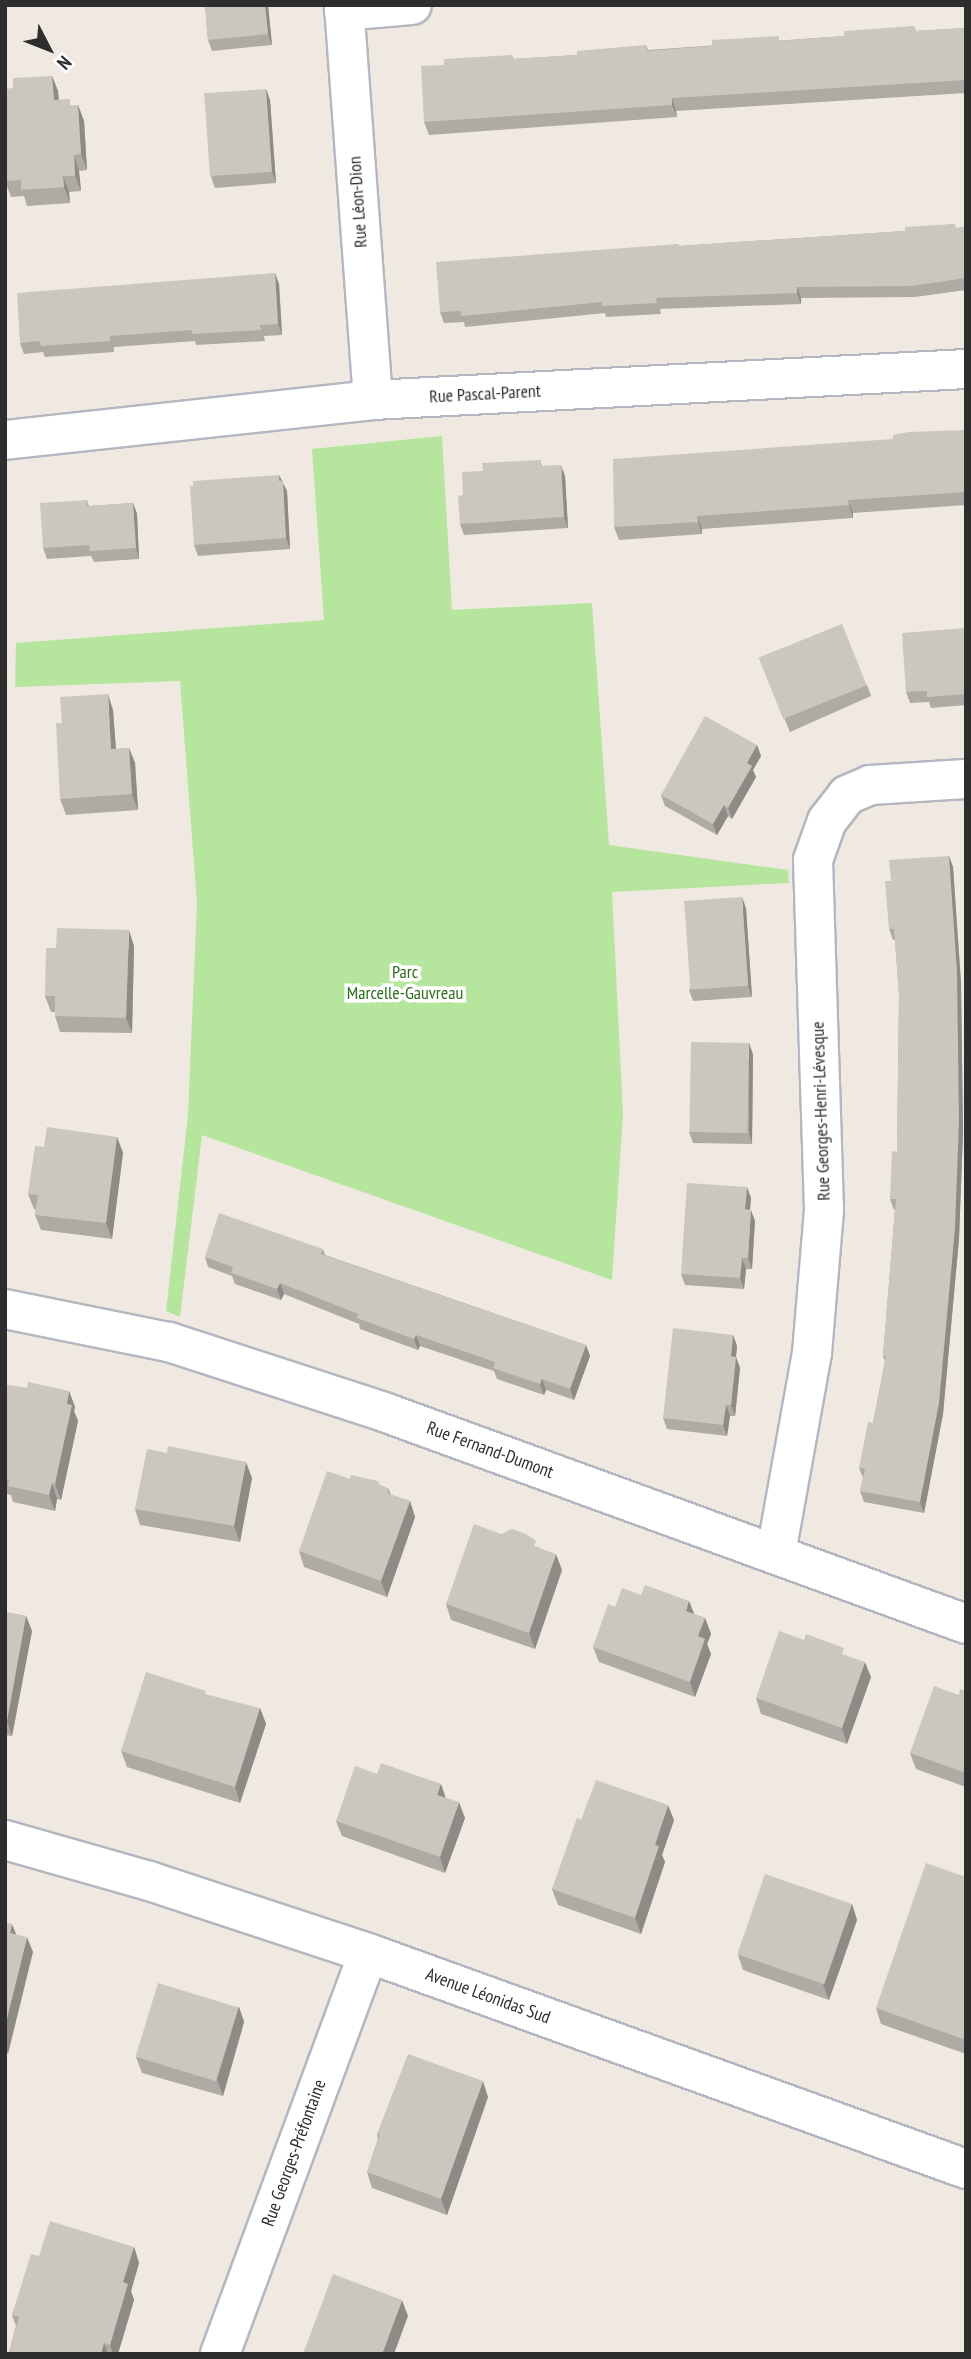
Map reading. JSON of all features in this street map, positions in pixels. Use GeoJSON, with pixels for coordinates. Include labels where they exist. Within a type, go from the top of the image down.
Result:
{"type":"FeatureCollection","features":[{"type":"Feature","properties":{"kind":"street"},"geometry":{"type":"LineString","coordinates":[[344,8],[412,5]]}},
{"type":"Feature","properties":{"kind":"street","name":"Rue Léon-Dion"},"geometry":{"type":"LineString","coordinates":[[344,8],[373,400]]}},
{"type":"Feature","properties":{"kind":"street","name":"Rue Pascal-Parent"},"geometry":{"type":"LineString","coordinates":[[5,440],[373,400],[966,369]]}},
{"type":"Feature","properties":{"kind":"street","name":"Rue Georges-Henri-Lévesque"},"geometry":{"type":"LineString","coordinates":[[776,1553],[812,1353],[824,1210],[813,860],[827,821],[847,795],[870,785],[966,779]]}},
{"type":"Feature","properties":{"kind":"street","name":"Rue Fernand-Dumont"},"geometry":{"type":"LineString","coordinates":[[5,1309],[169,1342],[384,1412],[966,1624]]}},
{"type":"Feature","properties":{"kind":"street","name":"Avenue Léonidas Sud"},"geometry":{"type":"LineString","coordinates":[[5,1840],[149,1881],[368,1953],[966,2169]]}},
{"type":"Feature","properties":{"kind":"street","name":"Rue Georges-Préfontaine"},"geometry":{"type":"LineString","coordinates":[[220,2354],[368,1953]]}},
{"type":"Feature","properties":{"kind":"green space","name":"Parc Marcelle-Gauvreau"},"geometry":{"type":"Polygon","coordinates":[[[442,436],[452,610],[592,603],[609,845],[788,870],[789,883],[612,892],[623,1114],[612,1280],[202,1135],[180,1317],[166,1311],[188,1115],[197,903],[180,681],[15,687],[16,643],[324,620],[312,449],[442,436]]]}},
{"type":"Feature","properties":{"kind":"building"},"geometry":{"type":"Polygon","coordinates":[[[205,5],[265,5],[268,34],[208,40],[205,5]]]}},
{"type":"Feature","properties":{"kind":"building"},"geometry":{"type":"Polygon","coordinates":[[[914,26],[915,31],[966,28],[966,80],[672,98],[672,105],[424,122],[421,66],[444,65],[444,59],[577,55],[577,51],[646,45],[647,51],[712,46],[712,40],[779,36],[779,41],[844,36],[844,31],[914,26]]]}},
{"type":"Feature","properties":{"kind":"building"},"geometry":{"type":"Polygon","coordinates":[[[52,76],[54,100],[70,99],[70,106],[78,105],[81,154],[74,155],[75,176],[63,176],[64,187],[21,190],[21,180],[5,181],[5,89],[13,88],[13,78],[52,76]]]}},
{"type":"Feature","properties":{"kind":"building"},"geometry":{"type":"Polygon","coordinates":[[[266,89],[272,172],[210,176],[204,93],[266,89]]]}},
{"type":"Feature","properties":{"kind":"building"},"geometry":{"type":"Polygon","coordinates":[[[954,224],[955,228],[966,227],[966,278],[911,286],[797,287],[797,293],[656,298],[657,303],[602,306],[602,302],[461,316],[461,311],[440,312],[436,262],[905,231],[905,227],[954,224]]]}},
{"type":"Feature","properties":{"kind":"building"},"geometry":{"type":"Polygon","coordinates":[[[275,273],[278,324],[260,325],[261,330],[192,334],[192,330],[110,336],[110,341],[41,346],[40,341],[20,343],[17,293],[275,273]]]}},
{"type":"Feature","properties":{"kind":"building"},"geometry":{"type":"Polygon","coordinates":[[[966,430],[966,492],[848,500],[849,505],[697,516],[698,522],[614,527],[613,459],[893,439],[893,435],[909,432],[966,430]]]}},
{"type":"Feature","properties":{"kind":"building"},"geometry":{"type":"Polygon","coordinates":[[[540,460],[541,466],[561,465],[564,517],[460,524],[458,496],[463,495],[462,472],[483,471],[482,463],[540,460]]]}},
{"type":"Feature","properties":{"kind":"building"},"geometry":{"type":"Polygon","coordinates":[[[279,475],[279,481],[283,480],[286,538],[194,545],[190,486],[193,486],[193,481],[279,475]]]}},
{"type":"Feature","properties":{"kind":"building"},"geometry":{"type":"Polygon","coordinates":[[[87,500],[87,506],[133,503],[136,548],[90,551],[89,545],[43,548],[40,503],[87,500]]]}},
{"type":"Feature","properties":{"kind":"building"},"geometry":{"type":"Polygon","coordinates":[[[842,624],[867,685],[783,719],[759,658],[842,624]]]}},
{"type":"Feature","properties":{"kind":"building"},"geometry":{"type":"Polygon","coordinates":[[[966,628],[966,694],[927,697],[927,691],[906,692],[902,633],[966,628]]]}},
{"type":"Feature","properties":{"kind":"building"},"geometry":{"type":"Polygon","coordinates":[[[108,694],[111,749],[129,748],[132,794],[60,799],[56,723],[62,723],[60,697],[108,694]]]}},
{"type":"Feature","properties":{"kind":"building"},"geometry":{"type":"Polygon","coordinates":[[[705,716],[757,745],[747,763],[752,766],[728,808],[724,805],[713,824],[661,795],[705,716]]]}},
{"type":"Feature","properties":{"kind":"building"},"geometry":{"type":"Polygon","coordinates":[[[949,856],[957,972],[959,1121],[955,1228],[939,1403],[920,1502],[860,1491],[865,1469],[859,1468],[868,1422],[873,1423],[886,1356],[883,1356],[896,1199],[890,1199],[892,1151],[897,1152],[899,995],[894,929],[889,929],[885,881],[891,881],[889,860],[949,856]]]}},
{"type":"Feature","properties":{"kind":"building"},"geometry":{"type":"Polygon","coordinates":[[[742,897],[748,986],[690,990],[684,901],[742,897]]]}},
{"type":"Feature","properties":{"kind":"building"},"geometry":{"type":"Polygon","coordinates":[[[57,928],[129,930],[126,1018],[55,1016],[55,996],[45,996],[46,948],[56,948],[57,928]]]}},
{"type":"Feature","properties":{"kind":"building"},"geometry":{"type":"Polygon","coordinates":[[[691,1042],[749,1043],[747,1133],[689,1132],[691,1042]]]}},
{"type":"Feature","properties":{"kind":"building"},"geometry":{"type":"Polygon","coordinates":[[[47,1127],[117,1137],[106,1223],[35,1215],[38,1195],[28,1194],[35,1146],[44,1147],[47,1127]]]}},
{"type":"Feature","properties":{"kind":"building"},"geometry":{"type":"Polygon","coordinates":[[[687,1183],[747,1187],[745,1209],[751,1210],[748,1258],[742,1258],[740,1278],[681,1274],[687,1183]]]}},
{"type":"Feature","properties":{"kind":"building"},"geometry":{"type":"Polygon","coordinates":[[[219,1213],[323,1249],[321,1254],[586,1345],[570,1389],[542,1379],[540,1384],[493,1368],[495,1362],[416,1335],[414,1339],[357,1318],[358,1314],[280,1283],[277,1289],[231,1273],[233,1267],[205,1257],[219,1213]]]}},
{"type":"Feature","properties":{"kind":"building"},"geometry":{"type":"Polygon","coordinates":[[[673,1328],[733,1335],[731,1356],[736,1357],[731,1405],[726,1405],[723,1425],[663,1418],[673,1328]]]}},
{"type":"Feature","properties":{"kind":"building"},"geometry":{"type":"Polygon","coordinates":[[[28,1382],[69,1391],[67,1404],[72,1405],[55,1484],[52,1483],[49,1495],[8,1486],[9,1480],[5,1479],[5,1385],[27,1388],[28,1382]]]}},
{"type":"Feature","properties":{"kind":"building"},"geometry":{"type":"Polygon","coordinates":[[[168,1446],[246,1462],[234,1526],[135,1509],[147,1449],[167,1453],[168,1446]]]}},
{"type":"Feature","properties":{"kind":"building"},"geometry":{"type":"Polygon","coordinates":[[[327,1471],[350,1479],[351,1475],[378,1481],[389,1489],[387,1493],[410,1501],[381,1581],[299,1551],[327,1471]]]}},
{"type":"Feature","properties":{"kind":"building"},"geometry":{"type":"Polygon","coordinates":[[[474,1524],[501,1534],[512,1529],[526,1534],[536,1541],[534,1546],[556,1554],[529,1633],[446,1604],[474,1524]]]}},
{"type":"Feature","properties":{"kind":"building"},"geometry":{"type":"Polygon","coordinates":[[[645,1585],[689,1601],[686,1611],[705,1618],[698,1636],[705,1639],[690,1682],[593,1647],[608,1604],[615,1607],[622,1588],[641,1595],[645,1585]]]}},
{"type":"Feature","properties":{"kind":"building"},"geometry":{"type":"Polygon","coordinates":[[[5,1612],[26,1616],[7,1721],[5,1720],[5,1612]]]}},
{"type":"Feature","properties":{"kind":"building"},"geometry":{"type":"Polygon","coordinates":[[[779,1631],[804,1640],[806,1634],[844,1648],[842,1654],[865,1662],[842,1728],[756,1698],[779,1631]]]}},
{"type":"Feature","properties":{"kind":"building"},"geometry":{"type":"Polygon","coordinates":[[[146,1672],[206,1691],[205,1694],[260,1708],[235,1787],[121,1751],[146,1672]]]}},
{"type":"Feature","properties":{"kind":"building"},"geometry":{"type":"Polygon","coordinates":[[[934,1686],[959,1695],[960,1689],[966,1691],[966,1773],[910,1753],[934,1686]]]}},
{"type":"Feature","properties":{"kind":"building"},"geometry":{"type":"Polygon","coordinates":[[[381,1763],[441,1784],[437,1795],[459,1802],[440,1857],[336,1821],[355,1766],[377,1774],[381,1763]]]}},
{"type":"Feature","properties":{"kind":"building"},"geometry":{"type":"Polygon","coordinates":[[[596,1780],[668,1805],[655,1845],[659,1846],[635,1918],[552,1889],[577,1818],[581,1820],[596,1780]]]}},
{"type":"Feature","properties":{"kind":"building"},"geometry":{"type":"Polygon","coordinates":[[[926,1863],[966,1877],[966,2040],[876,2008],[926,1863]]]}},
{"type":"Feature","properties":{"kind":"building"},"geometry":{"type":"Polygon","coordinates":[[[765,1874],[852,1904],[824,1984],[737,1954],[765,1874]]]}},
{"type":"Feature","properties":{"kind":"building"},"geometry":{"type":"Polygon","coordinates":[[[5,1922],[12,1924],[10,1933],[27,1937],[5,2026],[5,1922]]]}},
{"type":"Feature","properties":{"kind":"building"},"geometry":{"type":"Polygon","coordinates":[[[158,1983],[238,2008],[216,2081],[135,2057],[158,1983]]]}},
{"type":"Feature","properties":{"kind":"building"},"geometry":{"type":"Polygon","coordinates":[[[408,2054],[483,2081],[441,2199],[367,2172],[380,2135],[377,2134],[408,2054]]]}},
{"type":"Feature","properties":{"kind":"building"},"geometry":{"type":"Polygon","coordinates":[[[50,2221],[134,2247],[123,2282],[128,2284],[110,2345],[104,2343],[101,2354],[9,2352],[19,2317],[12,2315],[31,2254],[39,2256],[50,2221]]]}},
{"type":"Feature","properties":{"kind":"building"},"geometry":{"type":"Polygon","coordinates":[[[333,2274],[402,2300],[382,2354],[303,2354],[333,2274]]]}}]}
